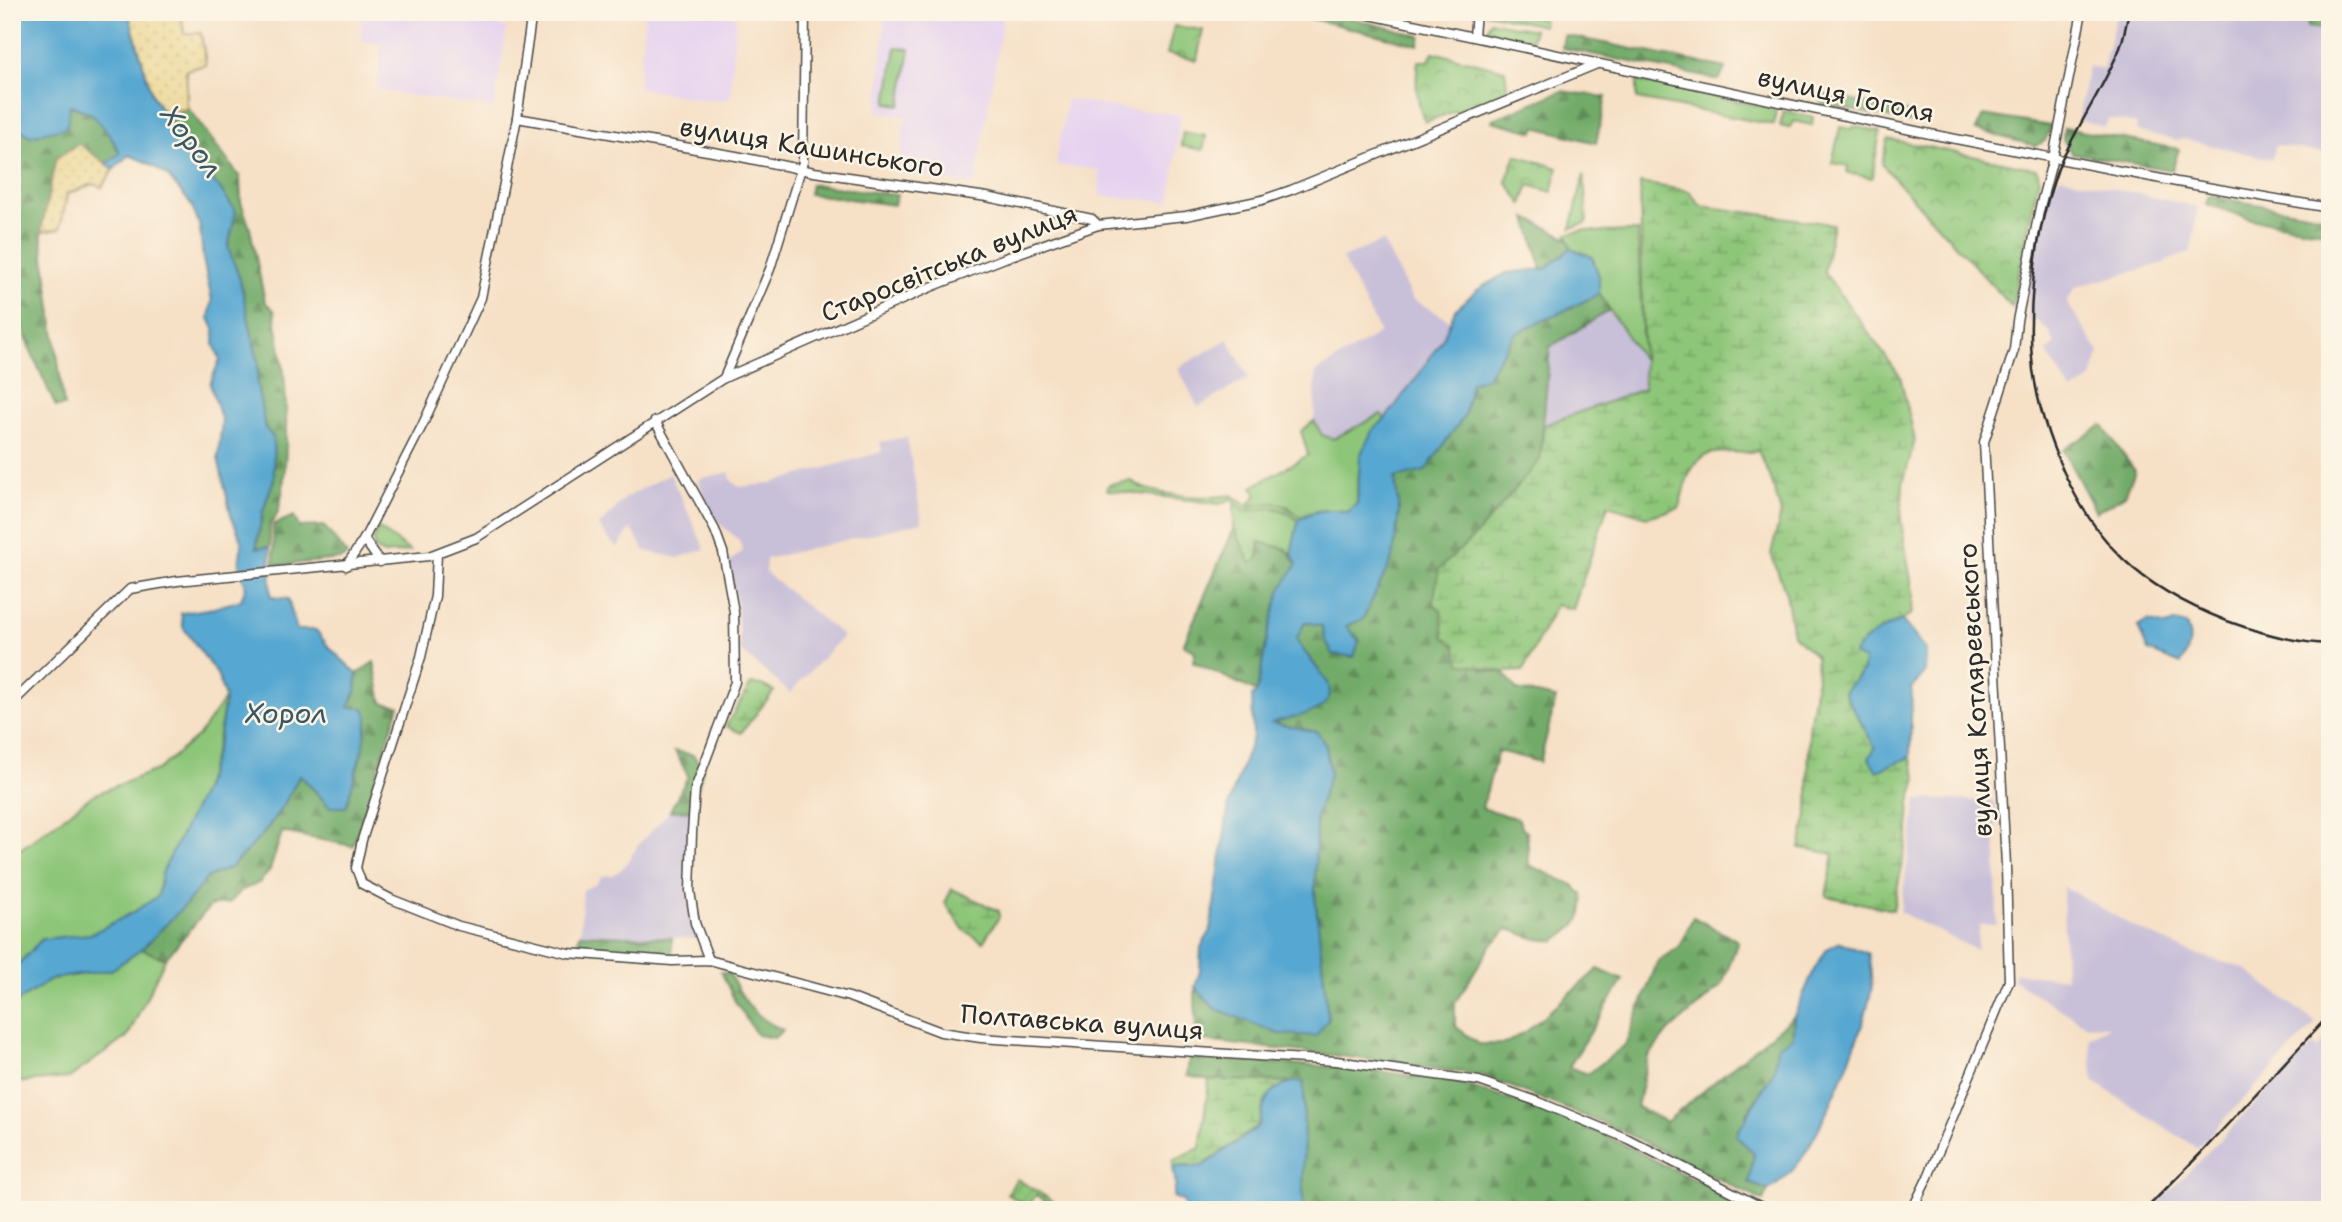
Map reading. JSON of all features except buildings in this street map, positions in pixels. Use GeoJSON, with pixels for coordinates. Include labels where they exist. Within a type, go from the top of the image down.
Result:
{"type":"FeatureCollection","features":[{"type":"Feature","properties":{"kind":"street"},"geometry":{"type":"LineString","coordinates":[[346,566],[364,539],[422,426],[481,298],[517,118],[532,12]]}},
{"type":"Feature","properties":{"kind":"street"},"geometry":{"type":"LineString","coordinates":[[724,378],[770,270],[802,169],[805,12]]}},
{"type":"Feature","properties":{"kind":"street","name":"вулиця Гоголя"},"geometry":{"type":"LineString","coordinates":[[1356,12],[1916,131],[2330,208]]}},
{"type":"Feature","properties":{"kind":"street"},"geometry":{"type":"LineString","coordinates":[[1474,36],[1476,12]]}},
{"type":"Feature","properties":{"kind":"street","name":"вулиця Котляревського"},"geometry":{"type":"LineString","coordinates":[[1912,1210],[2009,981],[2006,865],[1983,442],[2014,350],[2017,321],[2082,12]]}},
{"type":"Feature","properties":{"kind":"street","name":"Старосвітська вулиця"},"geometry":{"type":"LineString","coordinates":[[12,703],[130,589],[177,581],[346,566],[437,554],[476,538],[724,378],[988,264],[1098,225],[1186,216],[1262,200],[1312,182],[1597,64]]}},
{"type":"Feature","properties":{"kind":"street","name":"вулиця Кашинського"},"geometry":{"type":"LineString","coordinates":[[517,118],[802,169],[987,197],[1092,219],[1098,225]]}},
{"type":"Feature","properties":{"kind":"street"},"geometry":{"type":"LineString","coordinates":[[655,421],[715,530],[723,552],[734,612],[735,682],[695,789],[691,891],[695,923],[709,960]]}},
{"type":"Feature","properties":{"kind":"street"},"geometry":{"type":"LineString","coordinates":[[364,539],[380,562]]}},
{"type":"Feature","properties":{"kind":"street","name":"Полтавська вулиця"},"geometry":{"type":"LineString","coordinates":[[437,554],[435,596],[421,657],[362,840],[356,868],[362,884],[391,899],[459,926],[568,953],[649,960],[709,960],[849,997],[941,1032],[981,1038],[1336,1061],[1479,1081],[1539,1102],[1628,1139],[1767,1210]]}},
{"type":"Feature","properties":{"kind":"shaded area"},"geometry":{"type":"Polygon","coordinates":[[[362,12],[483,12],[482,22],[507,28],[494,108],[377,90],[382,44],[361,41],[362,12]]]}},
{"type":"Feature","properties":{"kind":"shaded area"},"geometry":{"type":"Polygon","coordinates":[[[645,12],[736,12],[730,96],[723,100],[705,100],[638,88],[645,12]]]}},
{"type":"Feature","properties":{"kind":"shaded area"},"geometry":{"type":"Polygon","coordinates":[[[885,12],[957,12],[984,15],[986,12],[1004,13],[975,185],[899,173],[903,128],[907,117],[878,112],[885,12]]]}},
{"type":"Feature","properties":{"kind":"shaded area"},"geometry":{"type":"Polygon","coordinates":[[[2117,12],[2309,12],[2308,27],[2330,30],[2330,154],[2276,145],[2272,159],[2136,131],[2137,124],[2110,119],[2104,127],[2078,120],[2088,66],[2103,69],[2117,12]]]}},
{"type":"Feature","properties":{"kind":"shaded area"},"geometry":{"type":"Polygon","coordinates":[[[1067,99],[1132,110],[1181,114],[1170,202],[1100,196],[1099,170],[1056,165],[1067,99]]]}},
{"type":"Feature","properties":{"kind":"shaded area"},"geometry":{"type":"Polygon","coordinates":[[[2061,177],[2198,207],[2191,251],[2158,265],[2075,287],[2067,302],[2099,353],[2092,378],[2072,392],[2046,351],[2055,344],[2049,331],[2037,321],[2028,321],[2029,288],[2050,185],[2061,177]]]}},
{"type":"Feature","properties":{"kind":"shaded area"},"geometry":{"type":"Polygon","coordinates":[[[1383,241],[1412,299],[1451,321],[1443,338],[1385,419],[1381,415],[1333,440],[1322,435],[1314,421],[1316,372],[1380,333],[1342,258],[1383,241]]]}},
{"type":"Feature","properties":{"kind":"shaded area"},"geometry":{"type":"Polygon","coordinates":[[[1610,310],[1643,360],[1644,390],[1544,425],[1550,347],[1610,310]]]}},
{"type":"Feature","properties":{"kind":"shaded area"},"geometry":{"type":"Polygon","coordinates":[[[1228,339],[1249,378],[1198,407],[1178,368],[1228,339]]]}},
{"type":"Feature","properties":{"kind":"shaded area"},"geometry":{"type":"Polygon","coordinates":[[[907,437],[922,522],[766,559],[765,572],[843,636],[790,693],[740,650],[737,603],[728,563],[743,551],[739,540],[712,517],[698,479],[729,472],[732,481],[739,487],[767,484],[882,452],[880,442],[907,437]]]}},
{"type":"Feature","properties":{"kind":"shaded area"},"geometry":{"type":"Polygon","coordinates":[[[670,474],[705,549],[678,558],[645,551],[631,528],[618,547],[612,543],[599,526],[625,498],[670,474]]]}},
{"type":"Feature","properties":{"kind":"shaded area"},"geometry":{"type":"Polygon","coordinates":[[[1917,799],[1995,801],[1997,925],[1980,925],[1976,950],[1900,912],[1917,799]]]}},
{"type":"Feature","properties":{"kind":"shaded area"},"geometry":{"type":"Polygon","coordinates":[[[693,810],[690,891],[701,939],[580,934],[583,890],[596,884],[602,876],[613,875],[623,868],[639,844],[670,811],[693,810]]]}},
{"type":"Feature","properties":{"kind":"shaded area"},"geometry":{"type":"Polygon","coordinates":[[[2063,886],[2138,929],[2191,953],[2244,968],[2316,1023],[2197,1148],[2094,1082],[2089,1038],[2109,1026],[2086,1025],[2013,980],[2016,973],[2065,978],[2063,886]]]}},
{"type":"Feature","properties":{"kind":"shaded area"},"geometry":{"type":"Polygon","coordinates":[[[2330,1031],[2330,1210],[2151,1210],[2313,1045],[2319,1049],[2330,1031]]]}},
{"type":"Feature","properties":{"kind":"green space"},"geometry":{"type":"Polygon","coordinates":[[[1285,12],[1326,12],[1421,36],[1418,45],[1285,12]]]}},
{"type":"Feature","properties":{"kind":"green space"},"geometry":{"type":"Polygon","coordinates":[[[1483,12],[1509,12],[1544,20],[1543,26],[1483,12]]]}},
{"type":"Feature","properties":{"kind":"green space"},"geometry":{"type":"Polygon","coordinates":[[[2309,12],[2330,12],[2330,30],[2307,27],[2309,12]]]}},
{"type":"Feature","properties":{"kind":"green space"},"geometry":{"type":"Polygon","coordinates":[[[1490,21],[1534,30],[1531,40],[1487,30],[1490,21]]]}},
{"type":"Feature","properties":{"kind":"green space"},"geometry":{"type":"Polygon","coordinates":[[[1174,26],[1203,30],[1197,60],[1167,54],[1174,26]]]}},
{"type":"Feature","properties":{"kind":"green space"},"geometry":{"type":"Polygon","coordinates":[[[1564,35],[1726,68],[1719,80],[1562,48],[1564,35]]]}},
{"type":"Feature","properties":{"kind":"green space"},"geometry":{"type":"Polygon","coordinates":[[[896,47],[910,49],[901,105],[887,103],[896,47]]]}},
{"type":"Feature","properties":{"kind":"green space"},"geometry":{"type":"Polygon","coordinates":[[[1433,52],[1505,70],[1508,92],[1425,122],[1418,100],[1417,69],[1418,61],[1429,61],[1433,52]]]}},
{"type":"Feature","properties":{"kind":"green space"},"geometry":{"type":"Polygon","coordinates":[[[1637,81],[1776,109],[1774,125],[1637,99],[1637,81]]]}},
{"type":"Feature","properties":{"kind":"green space"},"geometry":{"type":"Polygon","coordinates":[[[1562,91],[1606,97],[1596,143],[1535,127],[1534,132],[1492,121],[1493,119],[1562,91]]]}},
{"type":"Feature","properties":{"kind":"green space"},"geometry":{"type":"Polygon","coordinates":[[[1823,94],[1913,114],[1911,122],[1821,104],[1823,94]]]}},
{"type":"Feature","properties":{"kind":"green space"},"geometry":{"type":"Polygon","coordinates":[[[69,105],[93,114],[110,135],[120,154],[106,164],[79,144],[56,158],[41,232],[64,406],[56,407],[25,338],[12,285],[12,128],[16,126],[30,136],[44,132],[69,105]]]}},
{"type":"Feature","properties":{"kind":"green space"},"geometry":{"type":"Polygon","coordinates":[[[188,108],[240,177],[241,202],[250,228],[265,302],[274,310],[284,375],[286,454],[281,499],[270,524],[270,547],[256,549],[263,511],[274,478],[273,437],[265,428],[257,384],[258,362],[240,280],[228,247],[236,212],[190,154],[164,115],[188,108]]]}},
{"type":"Feature","properties":{"kind":"green space"},"geometry":{"type":"Polygon","coordinates":[[[1784,111],[1813,117],[1812,125],[1794,121],[1789,128],[1780,126],[1784,111]]]}},
{"type":"Feature","properties":{"kind":"green space"},"geometry":{"type":"Polygon","coordinates":[[[1983,115],[2051,126],[2045,141],[2035,146],[1976,130],[1983,115]]]}},
{"type":"Feature","properties":{"kind":"green space"},"geometry":{"type":"Polygon","coordinates":[[[1854,126],[1880,132],[1872,178],[1847,173],[1848,166],[1832,163],[1840,127],[1852,129],[1854,126]]]}},
{"type":"Feature","properties":{"kind":"green space"},"geometry":{"type":"Polygon","coordinates":[[[2064,128],[2179,149],[2172,170],[2072,153],[2063,140],[2064,128]]]}},
{"type":"Feature","properties":{"kind":"green space"},"geometry":{"type":"Polygon","coordinates":[[[1183,132],[1206,136],[1203,150],[1181,146],[1183,132]]]}},
{"type":"Feature","properties":{"kind":"green space"},"geometry":{"type":"Polygon","coordinates":[[[1888,139],[2037,169],[2039,177],[2012,307],[1882,164],[1888,139]]]}},
{"type":"Feature","properties":{"kind":"green space"},"geometry":{"type":"Polygon","coordinates":[[[1516,155],[1558,168],[1552,192],[1529,185],[1522,204],[1506,181],[1516,155]]]}},
{"type":"Feature","properties":{"kind":"green space"},"geometry":{"type":"Polygon","coordinates":[[[1584,175],[1587,223],[1571,228],[1584,175]]]}},
{"type":"Feature","properties":{"kind":"green space"},"geometry":{"type":"Polygon","coordinates":[[[1640,183],[1689,191],[1701,206],[1833,224],[1824,272],[1900,376],[1915,440],[1903,483],[1901,522],[1913,592],[1912,613],[1864,660],[1863,670],[1844,692],[1875,747],[1877,770],[1910,757],[1917,779],[1910,802],[1908,834],[1893,910],[1826,896],[1834,854],[1800,848],[1808,810],[1809,727],[1817,678],[1816,656],[1793,635],[1786,593],[1771,554],[1781,513],[1770,476],[1758,451],[1713,453],[1698,461],[1689,475],[1679,508],[1647,517],[1608,505],[1573,609],[1556,605],[1523,671],[1503,672],[1460,663],[1455,645],[1444,637],[1441,610],[1433,603],[1439,569],[1478,533],[1540,460],[1544,425],[1644,389],[1640,183]]]}},
{"type":"Feature","properties":{"kind":"green space"},"geometry":{"type":"Polygon","coordinates":[[[811,184],[897,195],[894,205],[809,194],[811,184]]]}},
{"type":"Feature","properties":{"kind":"green space"},"geometry":{"type":"Polygon","coordinates":[[[2209,196],[2330,217],[2330,233],[2250,219],[2206,204],[2209,196]]]}},
{"type":"Feature","properties":{"kind":"green space"},"geometry":{"type":"Polygon","coordinates":[[[1527,218],[1568,238],[1571,248],[1545,269],[1542,269],[1527,218]]]}},
{"type":"Feature","properties":{"kind":"green space"},"geometry":{"type":"Polygon","coordinates":[[[1585,230],[1638,231],[1643,360],[1599,294],[1599,276],[1592,257],[1571,248],[1567,234],[1585,230]]]}},
{"type":"Feature","properties":{"kind":"green space"},"geometry":{"type":"Polygon","coordinates":[[[1599,294],[1610,310],[1550,347],[1540,460],[1478,533],[1439,569],[1444,636],[1483,670],[1503,672],[1517,690],[1556,698],[1540,762],[1498,751],[1482,808],[1519,819],[1521,827],[1527,832],[1529,865],[1573,885],[1583,895],[1578,922],[1555,941],[1536,939],[1508,929],[1491,945],[1455,1003],[1455,1026],[1479,1044],[1504,1044],[1527,1031],[1598,969],[1623,980],[1569,1067],[1588,1074],[1625,1045],[1658,961],[1679,947],[1693,917],[1738,941],[1722,985],[1667,1033],[1648,1057],[1637,1107],[1666,1122],[1794,1016],[1793,1037],[1777,1047],[1775,1069],[1746,1115],[1754,1154],[1749,1183],[1768,1190],[1763,1201],[1624,1132],[1482,1075],[1196,1040],[1195,987],[1214,1008],[1279,1034],[1328,1020],[1315,895],[1316,816],[1330,774],[1326,746],[1316,732],[1270,723],[1328,683],[1296,640],[1305,621],[1322,626],[1325,640],[1345,626],[1399,512],[1395,478],[1464,416],[1471,383],[1486,378],[1515,334],[1599,294]]]}},
{"type":"Feature","properties":{"kind":"green space"},"geometry":{"type":"Polygon","coordinates":[[[1381,414],[1385,419],[1372,431],[1357,478],[1357,503],[1348,512],[1324,510],[1301,517],[1287,506],[1247,506],[1257,495],[1252,487],[1308,455],[1301,431],[1314,421],[1322,435],[1333,439],[1381,414]]]}},
{"type":"Feature","properties":{"kind":"green space"},"geometry":{"type":"Polygon","coordinates":[[[2102,425],[2135,471],[2125,495],[2096,512],[2063,450],[2102,425]]]}},
{"type":"Feature","properties":{"kind":"green space"},"geometry":{"type":"Polygon","coordinates":[[[1132,481],[1139,486],[1164,493],[1209,497],[1232,495],[1247,506],[1276,503],[1301,517],[1298,520],[1284,511],[1272,508],[1244,511],[1231,499],[1220,504],[1107,490],[1109,484],[1132,481]]]}},
{"type":"Feature","properties":{"kind":"green space"},"geometry":{"type":"Polygon","coordinates":[[[1234,500],[1244,511],[1278,509],[1298,520],[1291,556],[1286,549],[1260,542],[1258,558],[1251,565],[1234,528],[1234,500]]]}},
{"type":"Feature","properties":{"kind":"green space"},"geometry":{"type":"Polygon","coordinates":[[[294,516],[299,527],[324,526],[347,555],[341,559],[274,566],[273,525],[294,516]]]}},
{"type":"Feature","properties":{"kind":"green space"},"geometry":{"type":"Polygon","coordinates":[[[378,528],[410,551],[384,554],[376,550],[373,542],[378,528]]]}},
{"type":"Feature","properties":{"kind":"green space"},"geometry":{"type":"Polygon","coordinates":[[[1234,528],[1251,564],[1258,558],[1260,542],[1286,549],[1297,564],[1281,589],[1268,634],[1257,692],[1193,662],[1195,651],[1183,645],[1234,528]]]}},
{"type":"Feature","properties":{"kind":"green space"},"geometry":{"type":"Polygon","coordinates":[[[374,662],[382,703],[399,706],[353,846],[282,832],[270,870],[259,883],[242,890],[229,903],[210,906],[165,959],[142,949],[208,877],[230,868],[262,835],[283,806],[300,774],[330,807],[346,807],[363,747],[368,718],[348,707],[356,691],[357,674],[374,662]]]}},
{"type":"Feature","properties":{"kind":"green space"},"geometry":{"type":"Polygon","coordinates":[[[751,684],[762,685],[774,691],[741,733],[726,726],[751,684]]]}},
{"type":"Feature","properties":{"kind":"green space"},"geometry":{"type":"Polygon","coordinates":[[[225,698],[208,776],[166,867],[158,896],[91,935],[42,939],[12,971],[14,854],[93,795],[159,769],[199,735],[225,698]]]}},
{"type":"Feature","properties":{"kind":"green space"},"geometry":{"type":"Polygon","coordinates":[[[675,751],[693,755],[703,767],[693,810],[670,811],[688,776],[675,751]]]}},
{"type":"Feature","properties":{"kind":"green space"},"geometry":{"type":"Polygon","coordinates":[[[952,889],[999,911],[999,917],[983,942],[964,930],[945,903],[952,889]]]}},
{"type":"Feature","properties":{"kind":"green space"},"geometry":{"type":"Polygon","coordinates":[[[580,934],[672,938],[672,957],[576,948],[580,934]]]}},
{"type":"Feature","properties":{"kind":"green space"},"geometry":{"type":"Polygon","coordinates":[[[142,949],[165,959],[128,1036],[69,1078],[12,1083],[12,1005],[52,979],[111,970],[142,949]]]}},
{"type":"Feature","properties":{"kind":"green space"},"geometry":{"type":"Polygon","coordinates":[[[721,972],[729,973],[757,1014],[783,1030],[774,1038],[757,1035],[736,1003],[721,972]]]}},
{"type":"Feature","properties":{"kind":"green space"},"geometry":{"type":"Polygon","coordinates":[[[1189,1058],[1353,1068],[1452,1081],[1576,1121],[1755,1210],[1303,1210],[1304,1082],[1209,1080],[1187,1076],[1189,1058]]]}},
{"type":"Feature","properties":{"kind":"green space"},"geometry":{"type":"Polygon","coordinates":[[[1209,1080],[1291,1082],[1271,1093],[1262,1110],[1259,1125],[1202,1166],[1173,1167],[1173,1160],[1200,1148],[1209,1080]]]}},
{"type":"Feature","properties":{"kind":"green space"},"geometry":{"type":"Polygon","coordinates":[[[1017,1179],[1053,1201],[1048,1210],[1045,1210],[1048,1203],[1036,1195],[1028,1207],[1007,1194],[1017,1179]]]}},
{"type":"Feature","properties":{"kind":"sand"},"geometry":{"type":"Polygon","coordinates":[[[128,12],[181,12],[184,34],[201,33],[206,65],[186,70],[188,108],[164,115],[152,95],[128,12]]]}},
{"type":"Feature","properties":{"kind":"sand"},"geometry":{"type":"Polygon","coordinates":[[[79,144],[114,169],[102,187],[93,184],[67,194],[60,229],[41,232],[56,158],[79,144]]]}},
{"type":"Feature","properties":{"kind":"water","name":"Хорол"},"geometry":{"type":"Polygon","coordinates":[[[12,12],[128,12],[152,95],[190,154],[236,212],[228,247],[240,280],[258,362],[257,384],[265,428],[273,437],[274,478],[263,511],[256,548],[270,547],[271,597],[288,599],[297,630],[316,630],[328,646],[357,674],[356,691],[349,707],[364,708],[368,718],[363,747],[346,807],[330,807],[300,775],[283,806],[262,835],[230,868],[208,877],[142,949],[111,970],[52,979],[12,1005],[12,971],[42,939],[91,934],[158,896],[162,873],[204,789],[219,740],[225,698],[217,674],[183,627],[181,613],[214,608],[241,600],[246,586],[239,565],[242,542],[231,515],[218,458],[222,421],[210,384],[220,359],[209,318],[212,301],[203,259],[200,227],[191,204],[168,176],[148,163],[129,155],[114,169],[106,164],[120,153],[110,135],[92,114],[70,105],[67,127],[30,136],[16,126],[12,128],[12,12]]]}},
{"type":"Feature","properties":{"kind":"water"},"geometry":{"type":"Polygon","coordinates":[[[1571,248],[1592,257],[1599,276],[1599,294],[1515,334],[1486,378],[1471,383],[1464,416],[1425,471],[1395,478],[1399,512],[1393,557],[1363,619],[1346,626],[1359,641],[1354,657],[1333,654],[1325,640],[1322,626],[1305,622],[1296,640],[1328,683],[1330,694],[1321,708],[1272,723],[1317,732],[1326,746],[1330,774],[1316,816],[1315,895],[1328,1019],[1316,1036],[1279,1034],[1214,1008],[1195,987],[1200,971],[1201,947],[1210,932],[1229,803],[1253,736],[1252,696],[1257,692],[1268,634],[1281,589],[1297,564],[1293,548],[1298,520],[1322,511],[1348,512],[1357,503],[1360,456],[1372,431],[1385,419],[1419,374],[1443,338],[1455,310],[1477,290],[1506,273],[1545,269],[1571,248]]]}},
{"type":"Feature","properties":{"kind":"water"},"geometry":{"type":"Polygon","coordinates":[[[1902,620],[1926,650],[1925,672],[1912,688],[1910,757],[1877,771],[1869,759],[1875,747],[1844,692],[1863,670],[1864,660],[1853,655],[1857,649],[1874,634],[1902,620]]]}},
{"type":"Feature","properties":{"kind":"water"},"geometry":{"type":"Polygon","coordinates":[[[2147,621],[2166,626],[2176,622],[2186,625],[2189,645],[2181,664],[2148,651],[2138,627],[2147,621]]]}},
{"type":"Feature","properties":{"kind":"water"},"geometry":{"type":"Polygon","coordinates":[[[1840,942],[1868,954],[1872,987],[1866,1011],[1842,1079],[1821,1124],[1793,1170],[1768,1190],[1749,1183],[1754,1154],[1736,1135],[1775,1069],[1777,1047],[1793,1037],[1794,1016],[1814,970],[1827,949],[1840,942]]]}},
{"type":"Feature","properties":{"kind":"water"},"geometry":{"type":"Polygon","coordinates":[[[1304,1082],[1303,1210],[1186,1210],[1183,1201],[1173,1197],[1176,1184],[1173,1167],[1203,1166],[1259,1126],[1267,1098],[1282,1085],[1304,1082]]]}},
{"type":"Feature","properties":{"kind":"railway"},"geometry":{"type":"LineString","coordinates":[[2129,12],[2120,48],[2062,159],[2039,237],[2033,282],[2031,349],[2037,395],[2044,420],[2063,471],[2076,496],[2106,540],[2134,569],[2172,595],[2227,621],[2278,637],[2330,644]]}},
{"type":"Feature","properties":{"kind":"railway"},"geometry":{"type":"LineString","coordinates":[[2145,1210],[2330,1014]]}}]}
